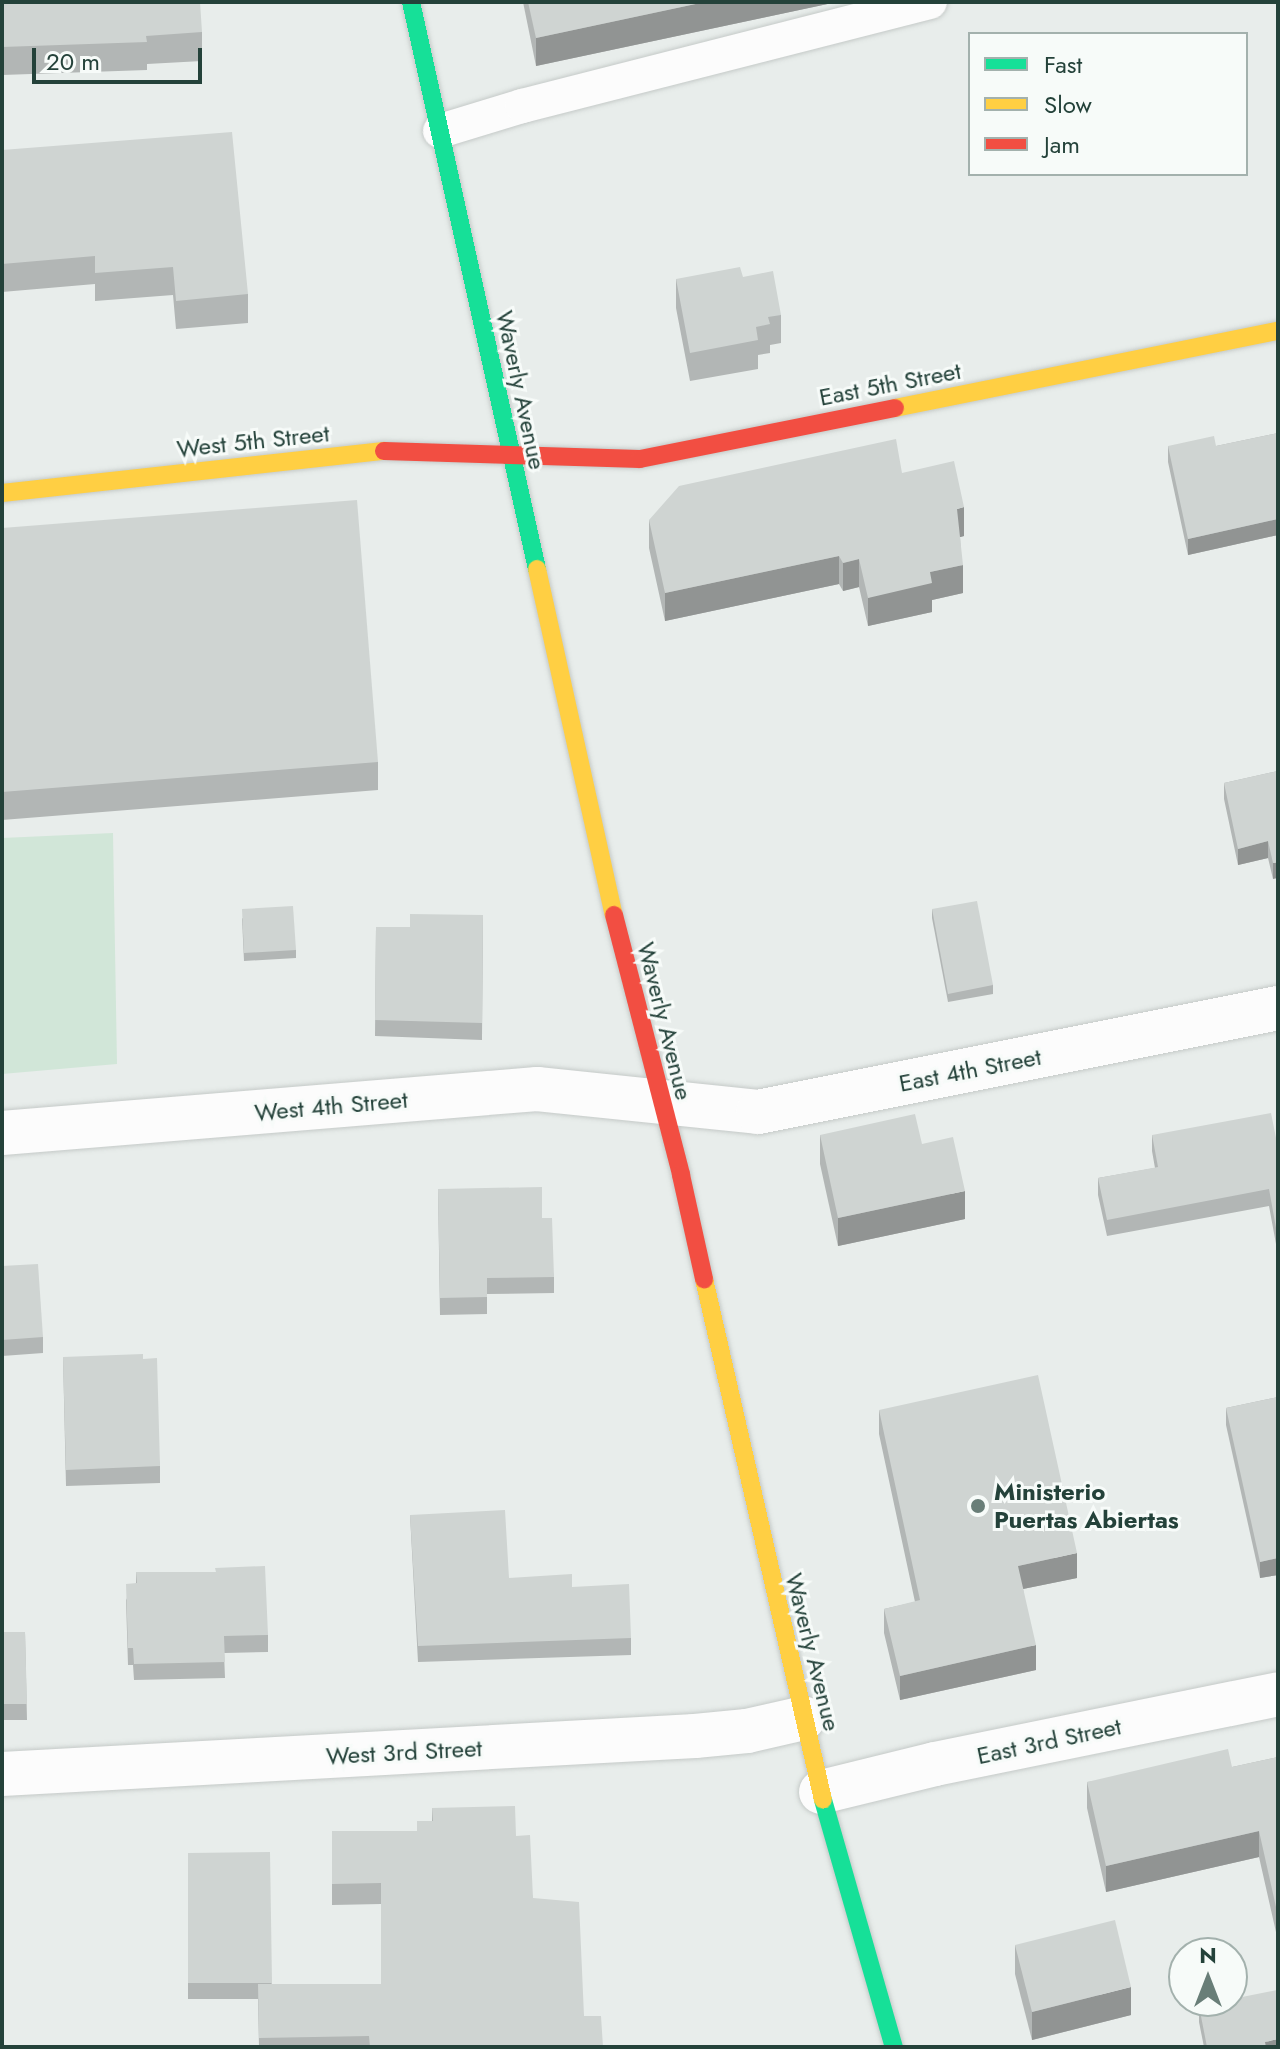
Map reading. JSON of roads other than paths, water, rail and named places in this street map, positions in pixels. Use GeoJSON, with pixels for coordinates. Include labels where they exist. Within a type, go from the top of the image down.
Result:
{"type":"FeatureCollection","features":[{"type":"Feature","properties":{"kind":"main road","name":"Waverly Avenue"},"geometry":{"type":"LineString","coordinates":[[411,2],[631,993],[681,1175],[821,1792],[894,2047]]}},
{"type":"Feature","properties":{"kind":"main road","name":"East 5th Street"},"geometry":{"type":"LineString","coordinates":[[510,454],[640,459],[1278,331]]}},
{"type":"Feature","properties":{"kind":"main road","name":"West 5th Street"},"geometry":{"type":"LineString","coordinates":[[2,493],[400,449],[510,454]]}},
{"type":"Feature","properties":{"kind":"street","name":"East 4th Street"},"geometry":{"type":"LineString","coordinates":[[660,1100],[758,1112],[1278,1008]]}},
{"type":"Feature","properties":{"kind":"street","name":"West 4th Street"},"geometry":{"type":"LineString","coordinates":[[2,1133],[537,1089],[660,1100]]}},
{"type":"Feature","properties":{"kind":"street","name":"East 3rd Street"},"geometry":{"type":"LineString","coordinates":[[821,1792],[927,1766],[1278,1694]]}},
{"type":"Feature","properties":{"kind":"street","name":"West 3rd Street"},"geometry":{"type":"LineString","coordinates":[[2,1774],[695,1736],[747,1731],[804,1718]]}},
{"type":"Feature","properties":{"kind":"lane"},"geometry":{"type":"LineString","coordinates":[[440,131],[522,106],[930,2]]}},
{"type":"Feature","properties":{"kind":"place","name":"Ministerio Puertas Abiertas"},"geometry":{"type":"Point","coordinates":[978,1506]}}]}
